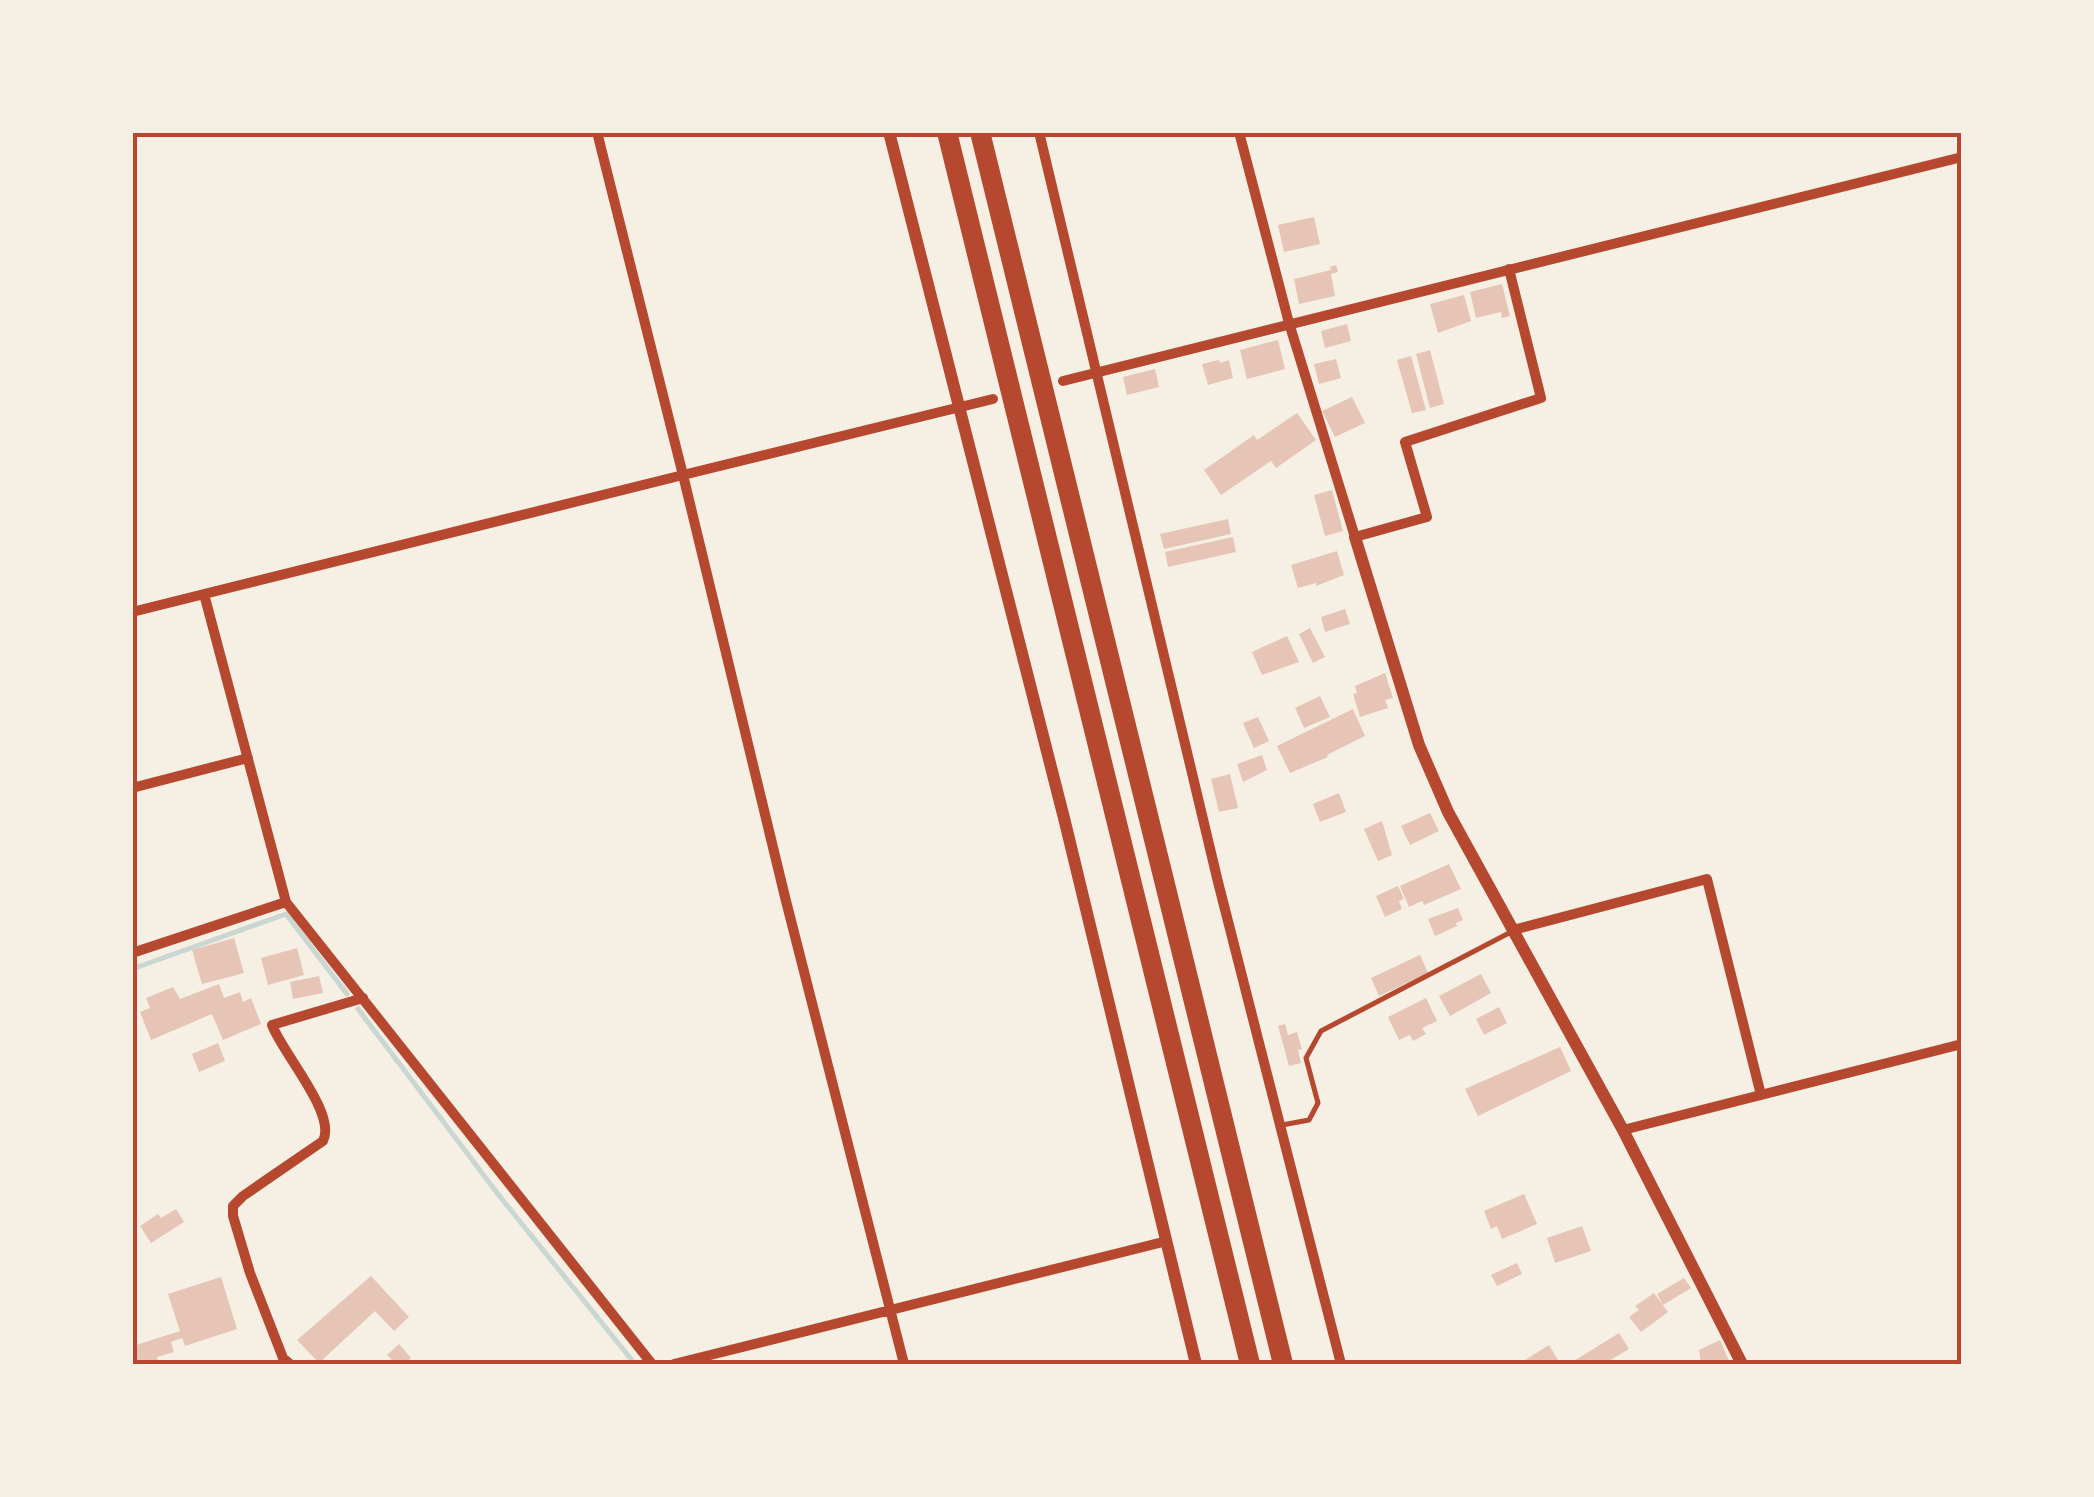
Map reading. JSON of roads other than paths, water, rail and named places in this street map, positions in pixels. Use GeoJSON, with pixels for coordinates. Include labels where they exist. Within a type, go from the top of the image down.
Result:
{"type":"FeatureCollection","features":[{"type":"Feature","properties":{"kind":"highway"},"geometry":{"type":"LineString","coordinates":[[947,132],[1250,1364]]}},
{"type":"Feature","properties":{"kind":"highway"},"geometry":{"type":"LineString","coordinates":[[980,132],[1283,1364]]}},
{"type":"Feature","properties":{"kind":"street"},"geometry":{"type":"LineString","coordinates":[[597,132],[904,1364]]}},
{"type":"Feature","properties":{"kind":"street"},"geometry":{"type":"LineString","coordinates":[[889,132],[1196,1364]]}},
{"type":"Feature","properties":{"kind":"street"},"geometry":{"type":"LineString","coordinates":[[1038,132],[1279,1126],[1341,1364]]}},
{"type":"Feature","properties":{"kind":"street"},"geometry":{"type":"LineString","coordinates":[[1240,132],[1290,323],[1419,745],[1448,812],[1623,1130],[1742,1364]]}},
{"type":"Feature","properties":{"kind":"street"},"geometry":{"type":"LineString","coordinates":[[1063,381],[1962,157]]}},
{"type":"Feature","properties":{"kind":"street"},"geometry":{"type":"LineString","coordinates":[[1355,538],[1426,517],[1406,442],[1541,398],[1509,269]]}},
{"type":"Feature","properties":{"kind":"street"},"geometry":{"type":"LineString","coordinates":[[132,612],[993,398]]}},
{"type":"Feature","properties":{"kind":"street"},"geometry":{"type":"LineString","coordinates":[[204,594],[286,902],[652,1364]]}},
{"type":"Feature","properties":{"kind":"street"},"geometry":{"type":"LineString","coordinates":[[132,788],[248,758]]}},
{"type":"Feature","properties":{"kind":"street"},"geometry":{"type":"LineString","coordinates":[[1513,930],[1708,879],[1761,1095]]}},
{"type":"Feature","properties":{"kind":"street"},"geometry":{"type":"LineString","coordinates":[[132,953],[286,902]]}},
{"type":"Feature","properties":{"kind":"street"},"geometry":{"type":"LineString","coordinates":[[290,1364],[283,1358],[250,1273],[233,1206],[323,1142],[327,1134],[324,1114],[272,1025],[363,998]]}},
{"type":"Feature","properties":{"kind":"street"},"geometry":{"type":"LineString","coordinates":[[1623,1130],[1962,1044]]}},
{"type":"Feature","properties":{"kind":"street"},"geometry":{"type":"LineString","coordinates":[[674,1364],[1166,1241]]}},
{"type":"Feature","properties":{"kind":"lane"},"geometry":{"type":"LineString","coordinates":[[1279,1126],[1310,1120],[1318,1103],[1306,1058],[1320,1031],[1513,930]]}},
{"type":"Feature","properties":{"kind":"waterway"},"geometry":{"type":"LineString","coordinates":[[132,969],[286,914],[347,994]]}},
{"type":"Feature","properties":{"kind":"waterway"},"geometry":{"type":"LineString","coordinates":[[358,1009],[501,1198],[635,1364]]}}]}
